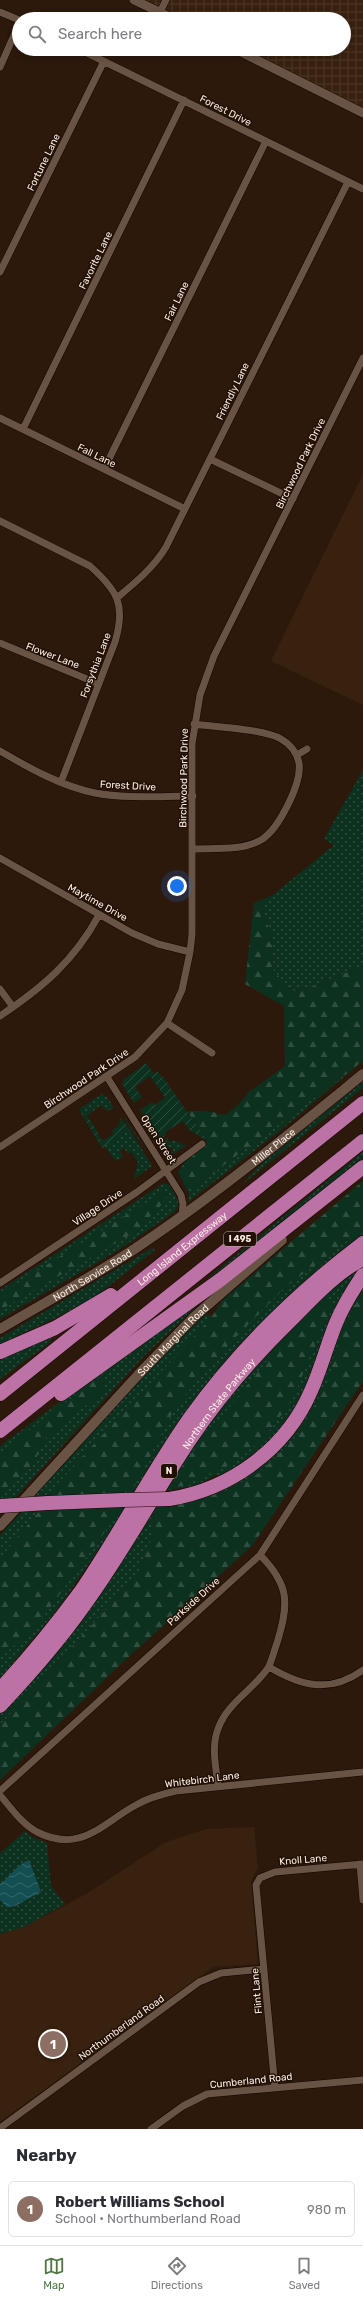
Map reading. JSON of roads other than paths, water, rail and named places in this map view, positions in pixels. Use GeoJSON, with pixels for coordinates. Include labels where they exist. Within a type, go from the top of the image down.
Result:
{"type":"FeatureCollection","features":[{"type":"Feature","properties":{"kind":"highway","name":"Long Island Expressway"},"geometry":{"type":"LineString","coordinates":[[0,1394],[363,1103]]}},
{"type":"Feature","properties":{"kind":"highway","name":"I 495"},"geometry":{"type":"LineString","coordinates":[[3,1429],[363,1141]]}},
{"type":"Feature","properties":{"kind":"highway"},"geometry":{"type":"LineString","coordinates":[[3,1429],[31,1415],[220,1280],[363,1168]]}},
{"type":"Feature","properties":{"kind":"highway"},"geometry":{"type":"LineString","coordinates":[[0,1352],[55,1328],[81,1313],[189,1242]]}},
{"type":"Feature","properties":{"kind":"highway","name":"Northern State Parkway"},"geometry":{"type":"LineString","coordinates":[[0,1689],[30,1656],[81,1590],[167,1452],[210,1392],[269,1325],[304,1291],[363,1243]]}},
{"type":"Feature","properties":{"kind":"highway","name":"Northern State Parkway"},"geometry":{"type":"LineString","coordinates":[[0,1706],[53,1646],[85,1604],[190,1440],[223,1395],[269,1342],[300,1311],[351,1265],[363,1259]]}},
{"type":"Feature","properties":{"kind":"highway"},"geometry":{"type":"LineString","coordinates":[[0,1506],[169,1499],[213,1487],[246,1469],[272,1448],[289,1429],[311,1392],[336,1323],[363,1275]]}},
{"type":"Feature","properties":{"kind":"main road","name":"Miller Place"},"geometry":{"type":"LineString","coordinates":[[182,1216],[280,1142],[363,1074]]}},
{"type":"Feature","properties":{"kind":"main road","name":"South Marginal Road"},"geometry":{"type":"LineString","coordinates":[[0,1526],[137,1376],[194,1317],[250,1266],[363,1172]]}},
{"type":"Feature","properties":{"kind":"main road","name":"North Service Road"},"geometry":{"type":"LineString","coordinates":[[0,1329],[132,1251],[182,1216]]}},
{"type":"Feature","properties":{"kind":"street"},"geometry":{"type":"LineString","coordinates":[[134,0],[160,12],[166,0]]}},
{"type":"Feature","properties":{"kind":"street"},"geometry":{"type":"LineString","coordinates":[[0,12],[12,17]]}},
{"type":"Feature","properties":{"kind":"street"},"geometry":{"type":"LineString","coordinates":[[0,67],[12,40]]}},
{"type":"Feature","properties":{"kind":"street","name":"Forest Drive"},"geometry":{"type":"LineString","coordinates":[[94,56],[363,189]]}},
{"type":"Feature","properties":{"kind":"street"},"geometry":{"type":"LineString","coordinates":[[249,56],[363,113]]}},
{"type":"Feature","properties":{"kind":"street","name":"Fortune Lane"},"geometry":{"type":"LineString","coordinates":[[0,272],[104,61]]}},
{"type":"Feature","properties":{"kind":"street","name":"Favorite Lane"},"geometry":{"type":"LineString","coordinates":[[23,429],[184,100]]}},
{"type":"Feature","properties":{"kind":"street","name":"Fair Lane"},"geometry":{"type":"LineString","coordinates":[[104,469],[266,141]]}},
{"type":"Feature","properties":{"kind":"street","name":"Friendly Lane"},"geometry":{"type":"LineString","coordinates":[[118,597],[159,559],[348,182]]}},
{"type":"Feature","properties":{"kind":"street","name":"Birchwood Park Drive"},"geometry":{"type":"LineString","coordinates":[[0,1147],[135,1057],[167,1023],[182,990],[190,952],[193,796],[192,744],[194,724],[200,695],[214,656],[363,358]]}},
{"type":"Feature","properties":{"kind":"street","name":"Fall Lane"},"geometry":{"type":"LineString","coordinates":[[0,418],[185,509]]}},
{"type":"Feature","properties":{"kind":"street"},"geometry":{"type":"LineString","coordinates":[[210,459],[293,499]]}},
{"type":"Feature","properties":{"kind":"street"},"geometry":{"type":"LineString","coordinates":[[0,522],[90,566],[102,576],[118,597]]}},
{"type":"Feature","properties":{"kind":"street","name":"Forsythia Lane"},"geometry":{"type":"LineString","coordinates":[[61,782],[118,632],[118,597]]}},
{"type":"Feature","properties":{"kind":"street","name":"Flower Lane"},"geometry":{"type":"LineString","coordinates":[[0,643],[98,684]]}},
{"type":"Feature","properties":{"kind":"street"},"geometry":{"type":"LineString","coordinates":[[192,849],[247,846],[266,836],[282,816],[297,780],[299,764],[297,755],[281,738],[267,734],[194,724]]}},
{"type":"Feature","properties":{"kind":"street"},"geometry":{"type":"LineString","coordinates":[[297,755],[307,749]]}},
{"type":"Feature","properties":{"kind":"street","name":"Forest Drive"},"geometry":{"type":"LineString","coordinates":[[0,751],[61,782],[94,793],[109,795],[193,796]]}},
{"type":"Feature","properties":{"kind":"street","name":"Maytime Drive"},"geometry":{"type":"LineString","coordinates":[[0,858],[99,915],[158,944],[190,952]]}},
{"type":"Feature","properties":{"kind":"street"},"geometry":{"type":"LineString","coordinates":[[0,1016],[38,990],[65,966],[78,949],[99,915]]}},
{"type":"Feature","properties":{"kind":"street"},"geometry":{"type":"LineString","coordinates":[[0,989],[13,1007]]}},
{"type":"Feature","properties":{"kind":"street"},"geometry":{"type":"LineString","coordinates":[[167,1023],[212,1053]]}},
{"type":"Feature","properties":{"kind":"street","name":"Open Street"},"geometry":{"type":"LineString","coordinates":[[107,1077],[167,1170],[181,1195],[183,1204],[182,1216]]}},
{"type":"Feature","properties":{"kind":"street","name":"Village Drive"},"geometry":{"type":"LineString","coordinates":[[0,1282],[167,1170],[202,1144]]}},
{"type":"Feature","properties":{"kind":"street","name":"Parkside Drive"},"geometry":{"type":"LineString","coordinates":[[0,1791],[260,1555],[363,1396]]}},
{"type":"Feature","properties":{"kind":"street"},"geometry":{"type":"LineString","coordinates":[[218,1786],[215,1741],[221,1721],[234,1704],[269,1667],[285,1618],[286,1598],[277,1573],[260,1555]]}},
{"type":"Feature","properties":{"kind":"street"},"geometry":{"type":"LineString","coordinates":[[269,1667],[287,1678],[307,1684],[329,1685],[344,1681],[363,1670]]}},
{"type":"Feature","properties":{"kind":"street","name":"Whitebirch Lane"},"geometry":{"type":"LineString","coordinates":[[0,1795],[22,1820],[36,1831],[55,1838],[73,1840],[99,1831],[135,1806],[155,1796],[176,1791],[363,1772]]}},
{"type":"Feature","properties":{"kind":"street"},"geometry":{"type":"LineString","coordinates":[[361,1864],[363,1900]]}},
{"type":"Feature","properties":{"kind":"street","name":"Knoll Lane"},"geometry":{"type":"LineString","coordinates":[[256,1892],[256,1885],[260,1878],[275,1872],[361,1864]]}},
{"type":"Feature","properties":{"kind":"street","name":"Flint Lane"},"geometry":{"type":"LineString","coordinates":[[256,1892],[275,2088]]}},
{"type":"Feature","properties":{"kind":"street","name":"Northumberland Road"},"geometry":{"type":"LineString","coordinates":[[0,2128],[199,1982],[221,1973],[264,1969]]}},
{"type":"Feature","properties":{"kind":"street","name":"Cumberland Road"},"geometry":{"type":"LineString","coordinates":[[151,2129],[183,2106],[207,2094],[363,2080]]}},
{"type":"Feature","properties":{"kind":"water"},"geometry":{"type":"Polygon","coordinates":[[[29,1860],[41,1892],[15,1906],[7,1907],[0,1900],[0,1884],[24,1862],[29,1860]]]}},
{"type":"Feature","properties":{"kind":"place","name":"Robert Williams School"},"geometry":{"type":"Point","coordinates":[53,2044]}}]}
